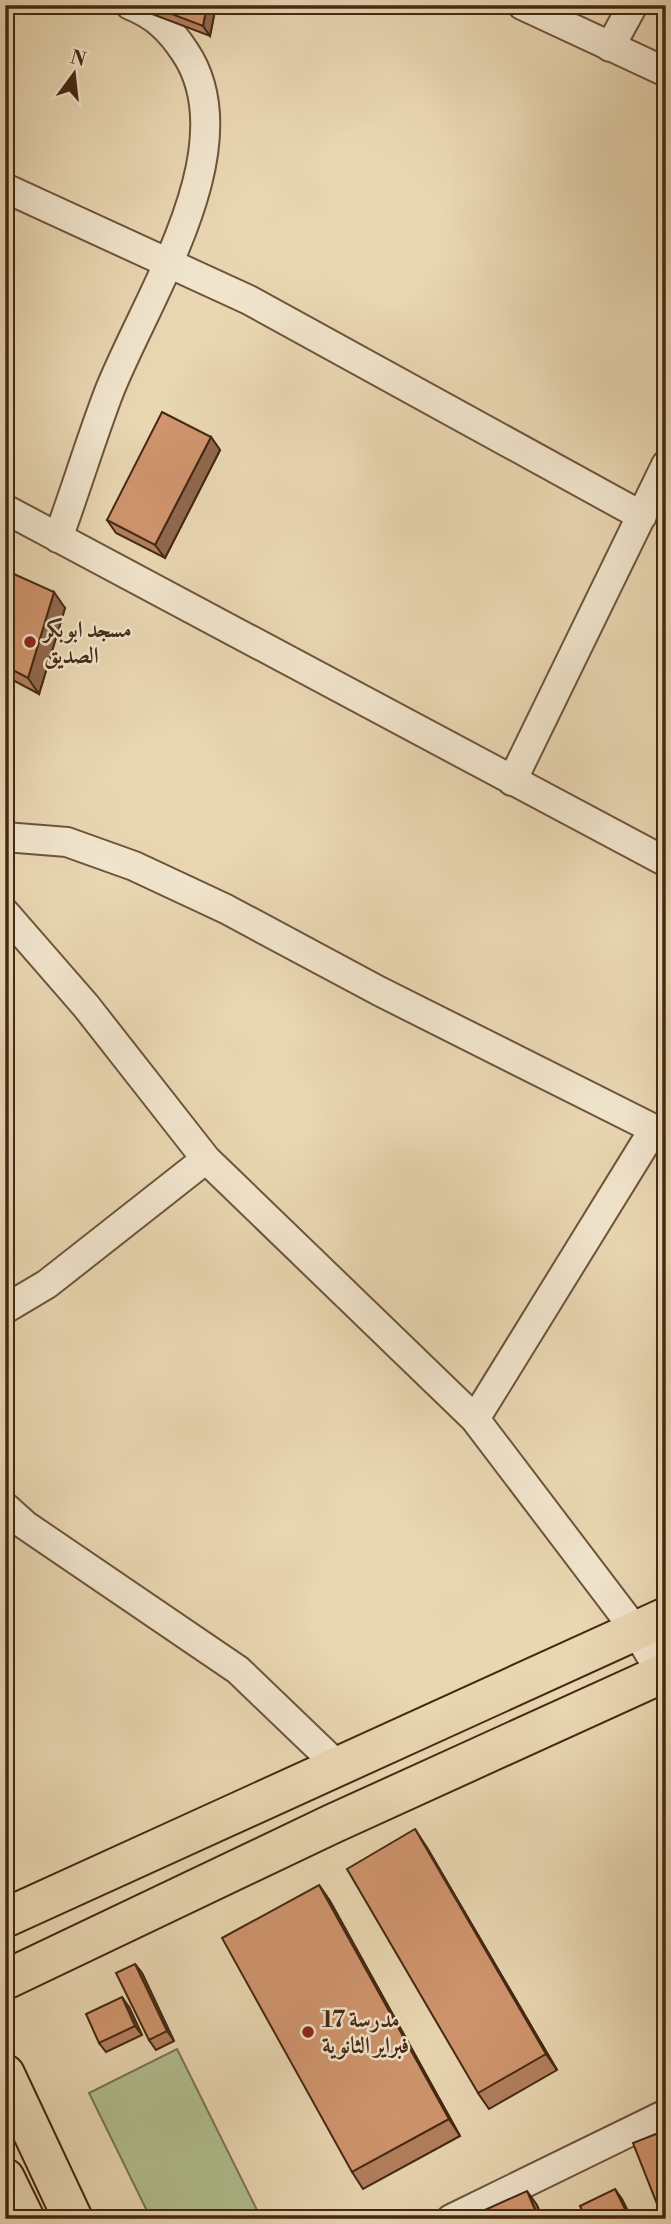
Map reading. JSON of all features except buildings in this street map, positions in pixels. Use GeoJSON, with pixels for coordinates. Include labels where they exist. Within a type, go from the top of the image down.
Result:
{"type":"FeatureCollection","features":[{"type":"Feature","properties":{"kind":"main road"},"geometry":{"type":"LineString","coordinates":[[5,1919],[651,1624]]}},
{"type":"Feature","properties":{"kind":"main road"},"geometry":{"type":"LineString","coordinates":[[5,1980],[332,1824],[665,1675]]}},
{"type":"Feature","properties":{"kind":"main road"},"geometry":{"type":"LineString","coordinates":[[5,2074],[73,2219]]}},
{"type":"Feature","properties":{"kind":"main road"},"geometry":{"type":"LineString","coordinates":[[5,2178],[25,2219]]}},
{"type":"Feature","properties":{"kind":"street"},"geometry":{"type":"LineString","coordinates":[[58,538],[109,391],[168,261],[191,203],[202,155],[207,110],[197,69],[175,36],[152,14],[130,5]]}},
{"type":"Feature","properties":{"kind":"street"},"geometry":{"type":"LineString","coordinates":[[522,5],[666,72]]}},
{"type":"Feature","properties":{"kind":"street"},"geometry":{"type":"LineString","coordinates":[[610,47],[633,5]]}},
{"type":"Feature","properties":{"kind":"street"},"geometry":{"type":"LineString","coordinates":[[5,188],[249,300],[642,516]]}},
{"type":"Feature","properties":{"kind":"street"},"geometry":{"type":"LineString","coordinates":[[512,781],[666,465]]}},
{"type":"Feature","properties":{"kind":"street"},"geometry":{"type":"LineString","coordinates":[[5,509],[666,862]]}},
{"type":"Feature","properties":{"kind":"street"},"geometry":{"type":"LineString","coordinates":[[5,837],[67,842],[134,866],[226,909],[379,990],[660,1122],[475,1419]]}},
{"type":"Feature","properties":{"kind":"street"},"geometry":{"type":"LineString","coordinates":[[5,913],[86,1006],[206,1159],[475,1419],[651,1624],[665,1675]]}},
{"type":"Feature","properties":{"kind":"street"},"geometry":{"type":"LineString","coordinates":[[5,1309],[47,1284],[206,1159]]}},
{"type":"Feature","properties":{"kind":"street"},"geometry":{"type":"LineString","coordinates":[[5,1507],[25,1525],[238,1670],[338,1766]]}},
{"type":"Feature","properties":{"kind":"street"},"geometry":{"type":"LineString","coordinates":[[451,2219],[666,2114]]}},
{"type":"Feature","properties":{"kind":"green space"},"geometry":{"type":"Polygon","coordinates":[[[177,2049],[260,2219],[151,2219],[89,2093],[177,2049]]]}},
{"type":"Feature","properties":{"kind":"place","name":"مسجد ابوبكر الصديق"},"geometry":{"type":"Point","coordinates":[30,642]}},
{"type":"Feature","properties":{"kind":"place","name":"مدرسة 17 فبراير الثانوية"},"geometry":{"type":"Point","coordinates":[308,2032]}}]}
